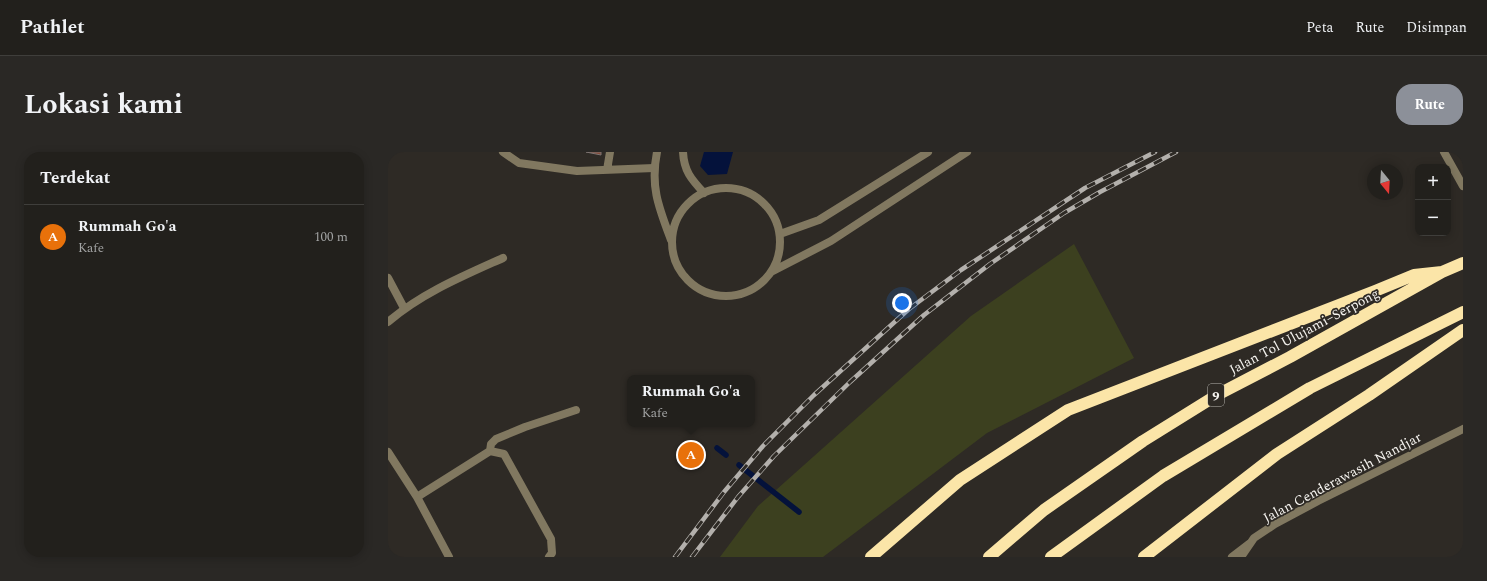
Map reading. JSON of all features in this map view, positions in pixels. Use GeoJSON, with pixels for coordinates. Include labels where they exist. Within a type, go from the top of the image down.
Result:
{"type":"FeatureCollection","features":[{"type":"Feature","properties":{"kind":"highway","name":"Jalan Tol Ulujami–Serpong"},"geometry":{"type":"LineString","coordinates":[[989,557],[1044,510],[1143,441],[1217,395],[1290,357],[1442,272],[1463,263]]}},
{"type":"Feature","properties":{"kind":"highway"},"geometry":{"type":"LineString","coordinates":[[871,557],[960,480],[1068,410],[1367,294],[1414,274],[1442,272]]}},
{"type":"Feature","properties":{"kind":"highway"},"geometry":{"type":"LineString","coordinates":[[1051,557],[1163,476],[1310,388],[1463,312]]}},
{"type":"Feature","properties":{"kind":"highway"},"geometry":{"type":"LineString","coordinates":[[1144,557],[1277,454],[1369,395],[1463,330]]}},
{"type":"Feature","properties":{"kind":"street"},"geometry":{"type":"LineString","coordinates":[[503,152],[519,163],[577,171],[654,168]]}},
{"type":"Feature","properties":{"kind":"street"},"geometry":{"type":"LineString","coordinates":[[607,170],[610,152]]}},
{"type":"Feature","properties":{"kind":"street"},"geometry":{"type":"LineString","coordinates":[[657,152],[654,168],[654,186],[661,213],[672,241],[674,256],[680,270],[690,282],[703,290],[717,295],[732,295],[747,291],[760,283],[771,272],[831,241],[968,152]]}},
{"type":"Feature","properties":{"kind":"street"},"geometry":{"type":"LineString","coordinates":[[682,152],[689,177],[704,192]]}},
{"type":"Feature","properties":{"kind":"street"},"geometry":{"type":"LineString","coordinates":[[780,234],[819,220],[928,152]]}},
{"type":"Feature","properties":{"kind":"street"},"geometry":{"type":"LineString","coordinates":[[1444,152],[1463,186]]}},
{"type":"Feature","properties":{"kind":"street"},"geometry":{"type":"LineString","coordinates":[[672,241],[674,226],[681,212],[691,201],[704,192],[725,188],[736,188],[756,197],[772,212],[777,222],[780,234],[780,246],[778,258],[771,272]]}},
{"type":"Feature","properties":{"kind":"street"},"geometry":{"type":"LineString","coordinates":[[388,322],[404,308],[440,287],[502,258]]}},
{"type":"Feature","properties":{"kind":"street"},"geometry":{"type":"LineString","coordinates":[[388,278],[404,308]]}},
{"type":"Feature","properties":{"kind":"street"},"geometry":{"type":"LineString","coordinates":[[490,451],[491,444],[496,439],[524,426],[576,410]]}},
{"type":"Feature","properties":{"kind":"street","name":"Jalan Cenderawasih Nandjar"},"geometry":{"type":"LineString","coordinates":[[1241,557],[1254,540],[1275,524],[1463,429]]}},
{"type":"Feature","properties":{"kind":"street"},"geometry":{"type":"LineString","coordinates":[[417,497],[490,451],[504,454],[551,539],[552,552],[549,557]]}},
{"type":"Feature","properties":{"kind":"street"},"geometry":{"type":"LineString","coordinates":[[388,452],[417,497],[449,557]]}},
{"type":"Feature","properties":{"kind":"street"},"geometry":{"type":"LineString","coordinates":[[1232,557],[1254,540]]}},
{"type":"Feature","properties":{"kind":"green space"},"geometry":{"type":"Polygon","coordinates":[[[1074,244],[1134,358],[987,433],[823,557],[720,557],[758,506],[971,316],[1074,244]]]}},
{"type":"Feature","properties":{"kind":"water"},"geometry":{"type":"Polygon","coordinates":[[[704,152],[733,152],[727,174],[708,175],[700,166],[704,152]]]}},
{"type":"Feature","properties":{"kind":"building"},"geometry":{"type":"Polygon","coordinates":[[[586,152],[601,152],[601,155],[586,152]]]}},
{"type":"Feature","properties":{"kind":"waterway"},"geometry":{"type":"LineString","coordinates":[[717,448],[726,455]]}},
{"type":"Feature","properties":{"kind":"waterway"},"geometry":{"type":"LineString","coordinates":[[739,465],[799,512]]}},
{"type":"Feature","properties":{"kind":"railway"},"geometry":{"type":"LineString","coordinates":[[675,557],[724,492],[763,446],[814,395],[909,309],[961,270],[1085,188],[1155,152]]}},
{"type":"Feature","properties":{"kind":"railway"},"geometry":{"type":"LineString","coordinates":[[692,557],[738,497],[774,456],[850,382],[924,315],[990,264],[1064,213],[1100,192],[1176,152]]}},
{"type":"Feature","properties":{"kind":"place","name":"Rummah Go'a"},"geometry":{"type":"Point","coordinates":[691,455]}}]}
